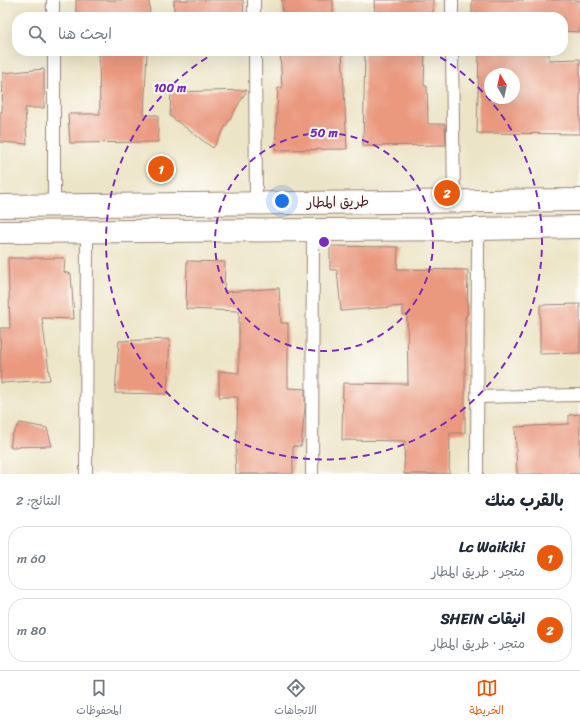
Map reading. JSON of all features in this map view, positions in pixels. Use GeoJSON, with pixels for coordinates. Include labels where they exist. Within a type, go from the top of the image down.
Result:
{"type":"FeatureCollection","features":[{"type":"Feature","properties":{"kind":"highway","name":"طريق المطار"},"geometry":{"type":"LineString","coordinates":[[0,206],[580,200]]}},
{"type":"Feature","properties":{"kind":"highway","name":"طريق المطار"},"geometry":{"type":"LineString","coordinates":[[0,232],[580,227]]}},
{"type":"Feature","properties":{"kind":"street"},"geometry":{"type":"LineString","coordinates":[[53,0],[54,12]]}},
{"type":"Feature","properties":{"kind":"street"},"geometry":{"type":"LineString","coordinates":[[254,0],[254,12]]}},
{"type":"Feature","properties":{"kind":"street"},"geometry":{"type":"LineString","coordinates":[[452,0],[452,12]]}},
{"type":"Feature","properties":{"kind":"street"},"geometry":{"type":"LineString","coordinates":[[54,56],[54,206]]}},
{"type":"Feature","properties":{"kind":"street"},"geometry":{"type":"LineString","coordinates":[[255,56],[256,203]]}},
{"type":"Feature","properties":{"kind":"street"},"geometry":{"type":"LineString","coordinates":[[452,56],[454,201]]}},
{"type":"Feature","properties":{"kind":"street"},"geometry":{"type":"LineString","coordinates":[[477,474],[478,229]]}},
{"type":"Feature","properties":{"kind":"street"},"geometry":{"type":"LineString","coordinates":[[312,474],[313,230]]}},
{"type":"Feature","properties":{"kind":"street"},"geometry":{"type":"LineString","coordinates":[[86,474],[87,232]]}},
{"type":"Feature","properties":{"kind":"street"},"geometry":{"type":"LineString","coordinates":[[477,398],[580,396]]}},
{"type":"Feature","properties":{"kind":"building"},"geometry":{"type":"Polygon","coordinates":[[[76,0],[149,0],[150,12],[76,12],[76,0]]]}},
{"type":"Feature","properties":{"kind":"building"},"geometry":{"type":"Polygon","coordinates":[[[174,0],[243,0],[244,12],[174,12],[174,0]]]}},
{"type":"Feature","properties":{"kind":"building"},"geometry":{"type":"Polygon","coordinates":[[[282,0],[333,0],[333,12],[283,12],[282,0]]]}},
{"type":"Feature","properties":{"kind":"building"},"geometry":{"type":"Polygon","coordinates":[[[374,0],[433,0],[433,12],[375,12],[374,0]]]}},
{"type":"Feature","properties":{"kind":"building"},"geometry":{"type":"Polygon","coordinates":[[[472,0],[580,0],[580,32],[568,31],[568,12],[472,12],[472,0]]]}},
{"type":"Feature","properties":{"kind":"building"},"geometry":{"type":"Polygon","coordinates":[[[99,56],[147,56],[144,115],[158,115],[158,142],[70,143],[68,114],[100,114],[99,56]]]}},
{"type":"Feature","properties":{"kind":"building"},"geometry":{"type":"Polygon","coordinates":[[[280,56],[342,56],[347,149],[275,150],[278,88],[282,88],[280,56]]]}},
{"type":"Feature","properties":{"kind":"building"},"geometry":{"type":"Polygon","coordinates":[[[365,56],[425,56],[424,86],[427,86],[428,124],[445,124],[446,145],[363,146],[365,56]]]}},
{"type":"Feature","properties":{"kind":"building"},"geometry":{"type":"Polygon","coordinates":[[[479,56],[549,56],[549,60],[580,59],[580,134],[477,133],[479,56]]]}},
{"type":"Feature","properties":{"kind":"building"},"geometry":{"type":"Polygon","coordinates":[[[44,69],[44,108],[25,108],[27,144],[0,142],[0,112],[2,112],[3,73],[44,69]]]}},
{"type":"Feature","properties":{"kind":"building"},"geometry":{"type":"Polygon","coordinates":[[[247,90],[213,148],[170,116],[171,92],[247,90]]]}},
{"type":"Feature","properties":{"kind":"building"},"geometry":{"type":"Polygon","coordinates":[[[330,246],[398,247],[397,269],[468,270],[467,316],[465,316],[465,433],[450,433],[449,474],[404,474],[405,441],[342,440],[343,383],[408,384],[407,315],[403,315],[403,306],[341,311],[337,270],[330,270],[330,246]]]}},
{"type":"Feature","properties":{"kind":"building"},"geometry":{"type":"Polygon","coordinates":[[[8,258],[65,258],[64,272],[71,274],[74,319],[42,318],[50,380],[1,383],[0,328],[10,328],[8,258]]]}},
{"type":"Feature","properties":{"kind":"building"},"geometry":{"type":"Polygon","coordinates":[[[187,261],[225,262],[224,292],[279,288],[281,323],[288,323],[288,388],[305,389],[305,407],[301,446],[293,446],[293,474],[236,474],[235,455],[238,397],[219,397],[219,371],[239,373],[239,311],[186,309],[187,261]]]}},
{"type":"Feature","properties":{"kind":"building"},"geometry":{"type":"Polygon","coordinates":[[[580,304],[580,353],[540,354],[540,305],[580,304]]]}},
{"type":"Feature","properties":{"kind":"building"},"geometry":{"type":"Polygon","coordinates":[[[170,339],[167,394],[115,393],[119,341],[170,339]]]}},
{"type":"Feature","properties":{"kind":"building"},"geometry":{"type":"Polygon","coordinates":[[[580,414],[580,474],[517,474],[515,427],[569,424],[569,415],[580,414]]]}},
{"type":"Feature","properties":{"kind":"building"},"geometry":{"type":"Polygon","coordinates":[[[20,423],[47,428],[52,446],[10,447],[12,435],[20,423]]]}},
{"type":"Feature","properties":{"kind":"place","name":"Lc Waikiki"},"geometry":{"type":"Point","coordinates":[161,169]}},
{"type":"Feature","properties":{"kind":"place","name":"انيقات SHEIN"},"geometry":{"type":"Point","coordinates":[447,193]}}]}
